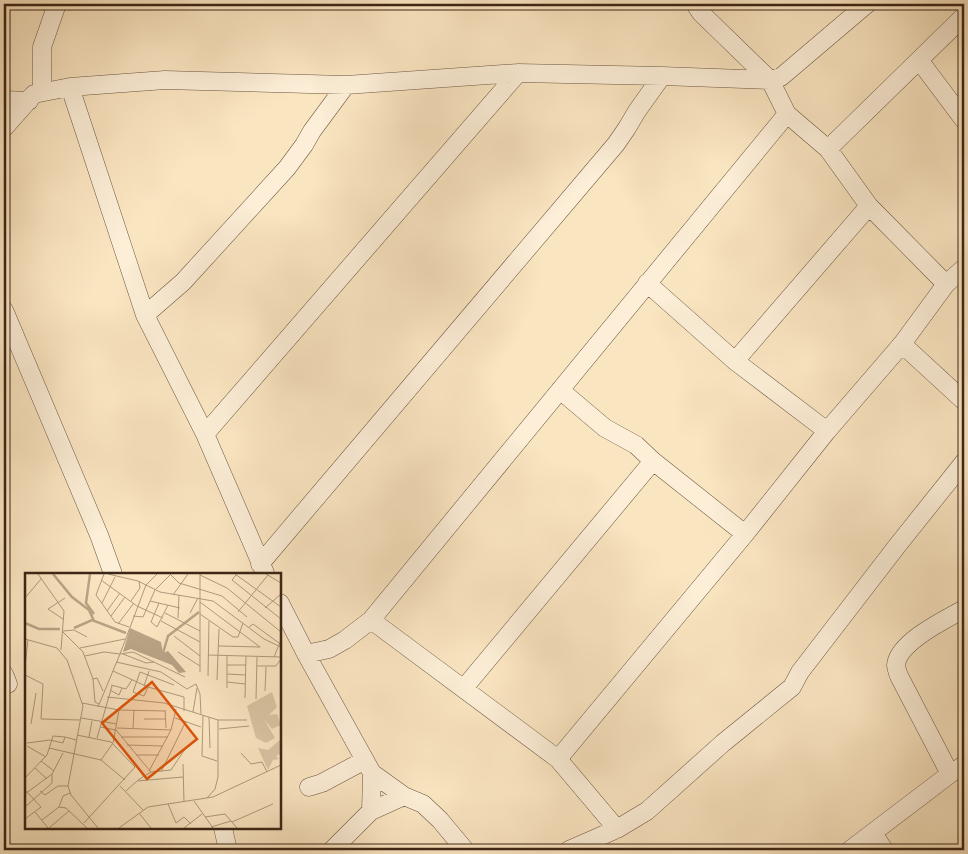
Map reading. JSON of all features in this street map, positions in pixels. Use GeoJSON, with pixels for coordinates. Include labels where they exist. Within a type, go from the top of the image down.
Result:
{"type":"FeatureCollection","features":[{"type":"Feature","properties":{"kind":"street"},"geometry":{"type":"LineString","coordinates":[[4,128],[36,96],[42,47],[57,4]]}},
{"type":"Feature","properties":{"kind":"street"},"geometry":{"type":"LineString","coordinates":[[695,4],[701,13],[770,80],[787,114],[828,149],[869,206],[946,284]]}},
{"type":"Feature","properties":{"kind":"street"},"geometry":{"type":"LineString","coordinates":[[4,100],[36,96],[70,87],[164,80],[346,85],[518,73],[770,80],[781,77],[867,4]]}},
{"type":"Feature","properties":{"kind":"street"},"geometry":{"type":"LineString","coordinates":[[828,149],[964,16]]}},
{"type":"Feature","properties":{"kind":"street"},"geometry":{"type":"LineString","coordinates":[[919,60],[964,120]]}},
{"type":"Feature","properties":{"kind":"street"},"geometry":{"type":"LineString","coordinates":[[205,434],[518,73]]}},
{"type":"Feature","properties":{"kind":"street"},"geometry":{"type":"LineString","coordinates":[[70,87],[146,315],[205,434],[263,569],[616,144],[662,76]]}},
{"type":"Feature","properties":{"kind":"street"},"geometry":{"type":"LineString","coordinates":[[146,315],[183,282],[287,168],[304,145],[312,130],[346,85]]}},
{"type":"Feature","properties":{"kind":"street"},"geometry":{"type":"LineString","coordinates":[[306,654],[329,649],[371,620],[787,114]]}},
{"type":"Feature","properties":{"kind":"street"},"geometry":{"type":"LineString","coordinates":[[735,361],[869,206]]}},
{"type":"Feature","properties":{"kind":"street"},"geometry":{"type":"LineString","coordinates":[[558,759],[827,432],[902,344],[946,284],[964,268]]}},
{"type":"Feature","properties":{"kind":"street"},"geometry":{"type":"LineString","coordinates":[[648,283],[735,361],[827,432]]}},
{"type":"Feature","properties":{"kind":"street"},"geometry":{"type":"LineString","coordinates":[[4,310],[99,535],[113,573]]}},
{"type":"Feature","properties":{"kind":"street"},"geometry":{"type":"LineString","coordinates":[[902,344],[964,401]]}},
{"type":"Feature","properties":{"kind":"street"},"geometry":{"type":"LineString","coordinates":[[560,390],[605,428],[636,445],[653,461],[745,534]]}},
{"type":"Feature","properties":{"kind":"street"},"geometry":{"type":"LineString","coordinates":[[464,688],[653,461]]}},
{"type":"Feature","properties":{"kind":"street"},"geometry":{"type":"LineString","coordinates":[[570,850],[617,830],[647,810],[723,743],[792,687],[800,672],[823,641],[964,462]]}},
{"type":"Feature","properties":{"kind":"street"},"geometry":{"type":"LineString","coordinates":[[281,605],[369,767],[404,796],[423,804],[440,820],[465,850]]}},
{"type":"Feature","properties":{"kind":"street"},"geometry":{"type":"LineString","coordinates":[[850,850],[957,769],[899,676],[896,666],[897,659],[906,647],[922,633],[964,609]]}},
{"type":"Feature","properties":{"kind":"street"},"geometry":{"type":"LineString","coordinates":[[371,620],[558,759],[617,830]]}},
{"type":"Feature","properties":{"kind":"street"},"geometry":{"type":"LineString","coordinates":[[309,787],[369,767]]}},
{"type":"Feature","properties":{"kind":"street"},"geometry":{"type":"LineString","coordinates":[[369,767],[371,811]]}},
{"type":"Feature","properties":{"kind":"street"},"geometry":{"type":"LineString","coordinates":[[332,850],[371,811],[404,796]]}},
{"type":"Feature","properties":{"kind":"street"},"geometry":{"type":"LineString","coordinates":[[223,829],[228,850]]}},
{"type":"Feature","properties":{"kind":"street"},"geometry":{"type":"LineString","coordinates":[[873,834],[884,850]]}}]}
